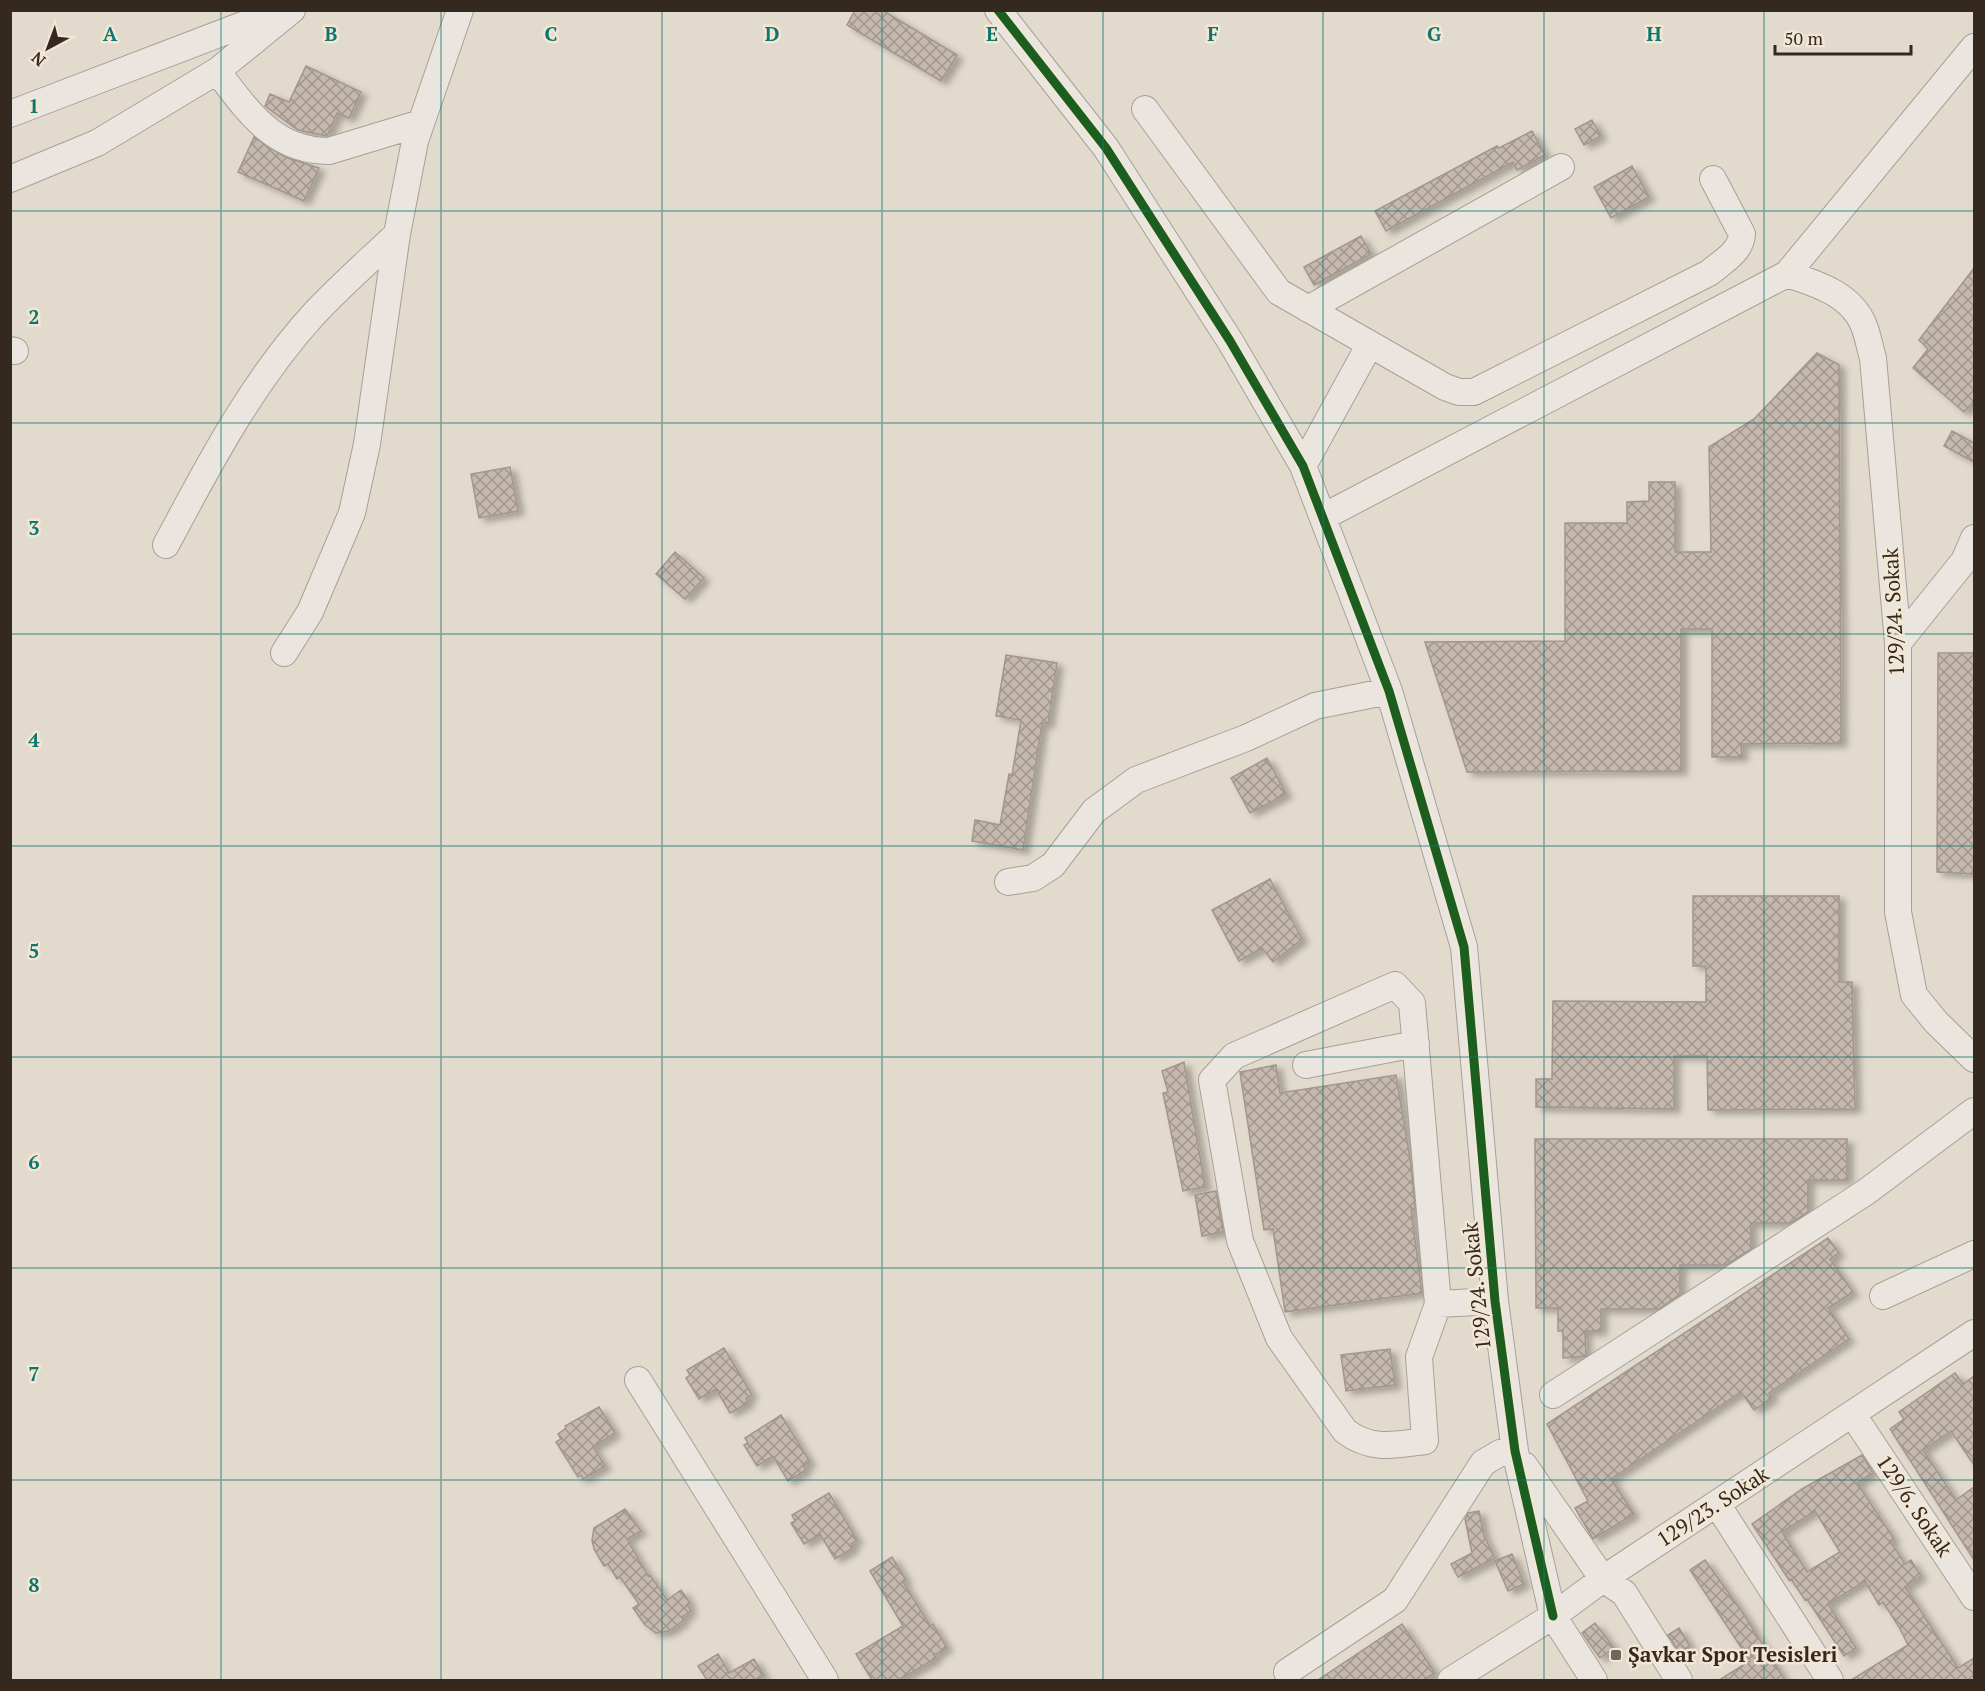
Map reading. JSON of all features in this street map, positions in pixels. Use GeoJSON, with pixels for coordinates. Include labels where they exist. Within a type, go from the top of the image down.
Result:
{"type":"FeatureCollection","features":[{"type":"Feature","properties":{"kind":"street"},"geometry":{"type":"LineString","coordinates":[[10,114],[280,10]]}},
{"type":"Feature","properties":{"kind":"street"},"geometry":{"type":"LineString","coordinates":[[10,179],[97,143],[217,71],[292,10]]}},
{"type":"Feature","properties":{"kind":"street"},"geometry":{"type":"LineString","coordinates":[[284,653],[310,612],[352,513],[368,444],[397,234],[421,123],[460,10]]}},
{"type":"Feature","properties":{"kind":"street","name":"129/24. Sokak"},"geometry":{"type":"LineString","coordinates":[[998,10],[1106,148],[1230,341],[1303,466],[1389,691],[1464,947],[1495,1300],[1515,1451],[1553,1616],[1594,1680]]}},
{"type":"Feature","properties":{"kind":"street"},"geometry":{"type":"LineString","coordinates":[[1323,517],[1786,274],[1974,47]]}},
{"type":"Feature","properties":{"kind":"street"},"geometry":{"type":"LineString","coordinates":[[217,71],[255,121],[288,144],[314,151],[329,151],[421,123]]}},
{"type":"Feature","properties":{"kind":"street"},"geometry":{"type":"LineString","coordinates":[[1145,109],[1269,282],[1279,292],[1445,387],[1459,392],[1474,392],[1709,273],[1732,254],[1742,244],[1742,234],[1713,179]]}},
{"type":"Feature","properties":{"kind":"street"},"geometry":{"type":"LineString","coordinates":[[1308,309],[1561,166]]}},
{"type":"Feature","properties":{"kind":"street"},"geometry":{"type":"LineString","coordinates":[[166,545],[208,465],[251,394],[314,314],[397,234]]}},
{"type":"Feature","properties":{"kind":"street","name":"129/24. Sokak"},"geometry":{"type":"LineString","coordinates":[[1786,274],[1823,285],[1849,305],[1864,324],[1873,358],[1898,643],[1898,912],[1914,995],[1936,1022],[1974,1059]]}},
{"type":"Feature","properties":{"kind":"street"},"geometry":{"type":"LineString","coordinates":[[1303,466],[1370,344]]}},
{"type":"Feature","properties":{"kind":"street"},"geometry":{"type":"LineString","coordinates":[[1898,643],[1964,561],[1974,538]]}},
{"type":"Feature","properties":{"kind":"street"},"geometry":{"type":"LineString","coordinates":[[1008,882],[1033,878],[1044,872],[1061,855],[1094,811],[1136,780],[1246,738],[1315,706],[1389,691]]}},
{"type":"Feature","properties":{"kind":"street"},"geometry":{"type":"LineString","coordinates":[[1395,985],[1412,1003],[1438,1304],[1419,1357],[1425,1441],[1379,1446],[1352,1436],[1279,1338],[1240,1241],[1212,1080],[1234,1056],[1395,985]]}},
{"type":"Feature","properties":{"kind":"street"},"geometry":{"type":"LineString","coordinates":[[1306,1065],[1416,1044]]}},
{"type":"Feature","properties":{"kind":"street"},"geometry":{"type":"LineString","coordinates":[[1553,1395],[1866,1192],[1974,1111]]}},
{"type":"Feature","properties":{"kind":"street"},"geometry":{"type":"LineString","coordinates":[[1883,1296],[1974,1254]]}},
{"type":"Feature","properties":{"kind":"street"},"geometry":{"type":"LineString","coordinates":[[1438,1304],[1495,1300]]}},
{"type":"Feature","properties":{"kind":"street","name":"129/23. Sokak"},"geometry":{"type":"LineString","coordinates":[[1451,1680],[1553,1616],[1604,1579],[1974,1333]]}},
{"type":"Feature","properties":{"kind":"street"},"geometry":{"type":"LineString","coordinates":[[638,1380],[825,1680]]}},
{"type":"Feature","properties":{"kind":"street","name":"129/6. Sokak"},"geometry":{"type":"LineString","coordinates":[[1853,1415],[1974,1598]]}},
{"type":"Feature","properties":{"kind":"street"},"geometry":{"type":"LineString","coordinates":[[1287,1672],[1395,1600],[1483,1463],[1500,1453],[1515,1451]]}},
{"type":"Feature","properties":{"kind":"street","name":"129/24. Sokak"},"geometry":{"type":"LineString","coordinates":[[1515,1451],[1604,1579],[1624,1593],[1680,1680]]}},
{"type":"Feature","properties":{"kind":"street"},"geometry":{"type":"LineString","coordinates":[[1717,1504],[1830,1680]]}},
{"type":"Feature","properties":{"kind":"building"},"geometry":{"type":"Polygon","coordinates":[[[855,10],[882,10],[957,55],[941,81],[847,25],[855,10]]]}},
{"type":"Feature","properties":{"kind":"building"},"geometry":{"type":"Polygon","coordinates":[[[306,66],[361,92],[349,118],[337,113],[327,136],[298,130],[265,106],[270,94],[289,102],[306,66]]]}},
{"type":"Feature","properties":{"kind":"building"},"geometry":{"type":"Polygon","coordinates":[[[1592,120],[1601,136],[1584,145],[1575,129],[1592,120]]]}},
{"type":"Feature","properties":{"kind":"building"},"geometry":{"type":"Polygon","coordinates":[[[1532,131],[1545,155],[1517,170],[1513,162],[1386,231],[1375,211],[1497,146],[1499,148],[1532,131]]]}},
{"type":"Feature","properties":{"kind":"building"},"geometry":{"type":"Polygon","coordinates":[[[254,137],[285,157],[319,168],[304,201],[238,172],[254,137]]]}},
{"type":"Feature","properties":{"kind":"building"},"geometry":{"type":"Polygon","coordinates":[[[1632,166],[1649,197],[1611,218],[1594,187],[1632,166]]]}},
{"type":"Feature","properties":{"kind":"building"},"geometry":{"type":"Polygon","coordinates":[[[1361,236],[1371,254],[1314,285],[1304,267],[1361,236]]]}},
{"type":"Feature","properties":{"kind":"building"},"geometry":{"type":"Polygon","coordinates":[[[1974,268],[1974,401],[1964,412],[1913,368],[1928,349],[1919,340],[1974,268]]]}},
{"type":"Feature","properties":{"kind":"building"},"geometry":{"type":"Polygon","coordinates":[[[1817,353],[1839,365],[1841,743],[1741,744],[1742,757],[1712,757],[1712,629],[1681,629],[1681,771],[1467,772],[1425,642],[1565,641],[1565,523],[1627,523],[1627,502],[1649,501],[1649,482],[1675,482],[1675,552],[1711,552],[1709,447],[1754,419],[1817,353]]]}},
{"type":"Feature","properties":{"kind":"building"},"geometry":{"type":"Polygon","coordinates":[[[1952,431],[1974,443],[1974,462],[1944,446],[1952,431]]]}},
{"type":"Feature","properties":{"kind":"building"},"geometry":{"type":"Polygon","coordinates":[[[510,467],[518,511],[479,518],[471,474],[510,467]]]}},
{"type":"Feature","properties":{"kind":"building"},"geometry":{"type":"Polygon","coordinates":[[[675,552],[704,578],[685,599],[656,574],[675,552]]]}},
{"type":"Feature","properties":{"kind":"building"},"geometry":{"type":"Polygon","coordinates":[[[1938,653],[1974,653],[1974,874],[1937,872],[1938,653]]]}},
{"type":"Feature","properties":{"kind":"building"},"geometry":{"type":"Polygon","coordinates":[[[1006,655],[1057,663],[1048,724],[1042,723],[1023,850],[972,841],[975,820],[1000,825],[1009,774],[1012,775],[1021,720],[996,716],[1006,655]]]}},
{"type":"Feature","properties":{"kind":"building"},"geometry":{"type":"Polygon","coordinates":[[[1267,758],[1286,794],[1250,813],[1231,778],[1267,758]]]}},
{"type":"Feature","properties":{"kind":"building"},"geometry":{"type":"Polygon","coordinates":[[[1270,879],[1302,939],[1273,962],[1262,948],[1239,961],[1212,910],[1270,879]]]}},
{"type":"Feature","properties":{"kind":"building"},"geometry":{"type":"Polygon","coordinates":[[[1693,896],[1839,896],[1839,982],[1852,982],[1855,1109],[1708,1110],[1707,1056],[1674,1056],[1674,1109],[1536,1107],[1536,1079],[1552,1079],[1553,1001],[1706,1002],[1706,966],[1693,966],[1693,896]]]}},
{"type":"Feature","properties":{"kind":"building"},"geometry":{"type":"Polygon","coordinates":[[[1184,1062],[1205,1187],[1183,1191],[1163,1093],[1168,1092],[1162,1071],[1184,1062]]]}},
{"type":"Feature","properties":{"kind":"building"},"geometry":{"type":"Polygon","coordinates":[[[1276,1065],[1280,1093],[1396,1075],[1411,1165],[1415,1209],[1411,1209],[1422,1293],[1285,1312],[1273,1229],[1264,1230],[1240,1072],[1276,1065]]]}},
{"type":"Feature","properties":{"kind":"building"},"geometry":{"type":"Polygon","coordinates":[[[1535,1139],[1847,1139],[1847,1180],[1808,1180],[1808,1212],[1791,1223],[1751,1223],[1751,1249],[1726,1265],[1680,1265],[1680,1294],[1659,1309],[1601,1309],[1601,1331],[1585,1331],[1586,1356],[1563,1358],[1563,1331],[1558,1331],[1558,1308],[1536,1308],[1535,1139]]]}},
{"type":"Feature","properties":{"kind":"building"},"geometry":{"type":"Polygon","coordinates":[[[1216,1191],[1223,1232],[1202,1236],[1195,1195],[1216,1191]]]}},
{"type":"Feature","properties":{"kind":"building"},"geometry":{"type":"Polygon","coordinates":[[[1828,1238],[1839,1253],[1830,1259],[1853,1292],[1828,1308],[1849,1339],[1769,1393],[1772,1398],[1754,1410],[1741,1392],[1611,1479],[1634,1514],[1593,1539],[1575,1508],[1588,1501],[1547,1424],[1828,1238]]]}},
{"type":"Feature","properties":{"kind":"building"},"geometry":{"type":"Polygon","coordinates":[[[724,1348],[752,1395],[746,1398],[748,1403],[730,1413],[716,1389],[699,1399],[686,1378],[690,1375],[687,1370],[724,1348]]]}},
{"type":"Feature","properties":{"kind":"building"},"geometry":{"type":"Polygon","coordinates":[[[1390,1349],[1395,1385],[1346,1391],[1341,1355],[1390,1349]]]}},
{"type":"Feature","properties":{"kind":"building"},"geometry":{"type":"Polygon","coordinates":[[[1955,1373],[1963,1384],[1974,1376],[1974,1465],[1951,1431],[1923,1450],[1956,1500],[1974,1487],[1974,1560],[1890,1429],[1904,1419],[1899,1412],[1955,1373]]]}},
{"type":"Feature","properties":{"kind":"building"},"geometry":{"type":"Polygon","coordinates":[[[599,1407],[615,1433],[593,1447],[605,1466],[583,1479],[581,1475],[578,1477],[556,1442],[561,1439],[558,1434],[566,1428],[565,1426],[599,1407]]]}},
{"type":"Feature","properties":{"kind":"building"},"geometry":{"type":"Polygon","coordinates":[[[781,1415],[810,1462],[803,1466],[806,1470],[788,1481],[773,1456],[757,1466],[744,1445],[748,1443],[745,1438],[781,1415]]]}},
{"type":"Feature","properties":{"kind":"building"},"geometry":{"type":"Polygon","coordinates":[[[1862,1455],[1873,1473],[1857,1483],[1894,1539],[1890,1541],[1905,1564],[1911,1560],[1921,1576],[1905,1587],[1958,1668],[1974,1658],[1974,1680],[1851,1680],[1908,1645],[1883,1602],[1879,1605],[1865,1581],[1828,1604],[1856,1648],[1844,1656],[1807,1599],[1805,1600],[1791,1579],[1789,1580],[1752,1524],[1802,1489],[1862,1455]],[[1815,1511],[1782,1532],[1807,1572],[1840,1552],[1815,1511]]]}},
{"type":"Feature","properties":{"kind":"building"},"geometry":{"type":"Polygon","coordinates":[[[829,1493],[857,1540],[851,1544],[853,1548],[835,1559],[820,1534],[804,1544],[791,1523],[795,1521],[792,1515],[829,1493]]]}},
{"type":"Feature","properties":{"kind":"building"},"geometry":{"type":"Polygon","coordinates":[[[625,1509],[641,1531],[627,1539],[648,1576],[650,1575],[667,1600],[681,1590],[690,1603],[687,1605],[691,1611],[682,1617],[684,1620],[669,1631],[656,1633],[645,1625],[633,1608],[639,1604],[620,1577],[617,1579],[608,1564],[604,1566],[594,1549],[592,1540],[594,1528],[625,1509]]]}},
{"type":"Feature","properties":{"kind":"building"},"geometry":{"type":"Polygon","coordinates":[[[1479,1511],[1484,1536],[1495,1558],[1458,1577],[1451,1564],[1472,1553],[1465,1519],[1468,1513],[1479,1511]]]}},
{"type":"Feature","properties":{"kind":"building"},"geometry":{"type":"Polygon","coordinates":[[[1512,1554],[1524,1584],[1508,1591],[1495,1561],[1512,1554]]]}},
{"type":"Feature","properties":{"kind":"building"},"geometry":{"type":"Polygon","coordinates":[[[892,1557],[906,1580],[903,1582],[930,1626],[933,1624],[947,1648],[934,1655],[936,1658],[899,1680],[872,1680],[856,1654],[903,1626],[870,1571],[892,1557]]]}},
{"type":"Feature","properties":{"kind":"building"},"geometry":{"type":"Polygon","coordinates":[[[1705,1560],[1743,1613],[1785,1680],[1719,1680],[1750,1661],[1690,1570],[1705,1560]]]}},
{"type":"Feature","properties":{"kind":"building"},"geometry":{"type":"Polygon","coordinates":[[[1595,1623],[1614,1648],[1600,1658],[1582,1633],[1595,1623]]]}},
{"type":"Feature","properties":{"kind":"building"},"geometry":{"type":"Polygon","coordinates":[[[1402,1624],[1435,1673],[1423,1680],[1318,1680],[1402,1624]]]}},
{"type":"Feature","properties":{"kind":"building"},"geometry":{"type":"Polygon","coordinates":[[[1679,1628],[1690,1646],[1679,1652],[1668,1635],[1679,1628]]]}},
{"type":"Feature","properties":{"kind":"building"},"geometry":{"type":"Polygon","coordinates":[[[718,1654],[729,1673],[754,1659],[764,1676],[756,1680],[707,1680],[698,1666],[718,1654]]]}},
{"type":"Feature","properties":{"kind":"cycle path"},"geometry":{"type":"LineString","coordinates":[[998,10],[1106,148],[1230,341],[1303,466],[1389,691],[1464,947],[1495,1301],[1515,1451],[1553,1616]]}},
{"type":"Feature","properties":{"kind":"place","name":"Şavkar Spor Tesisleri"},"geometry":{"type":"Point","coordinates":[1616,1655]}}]}
